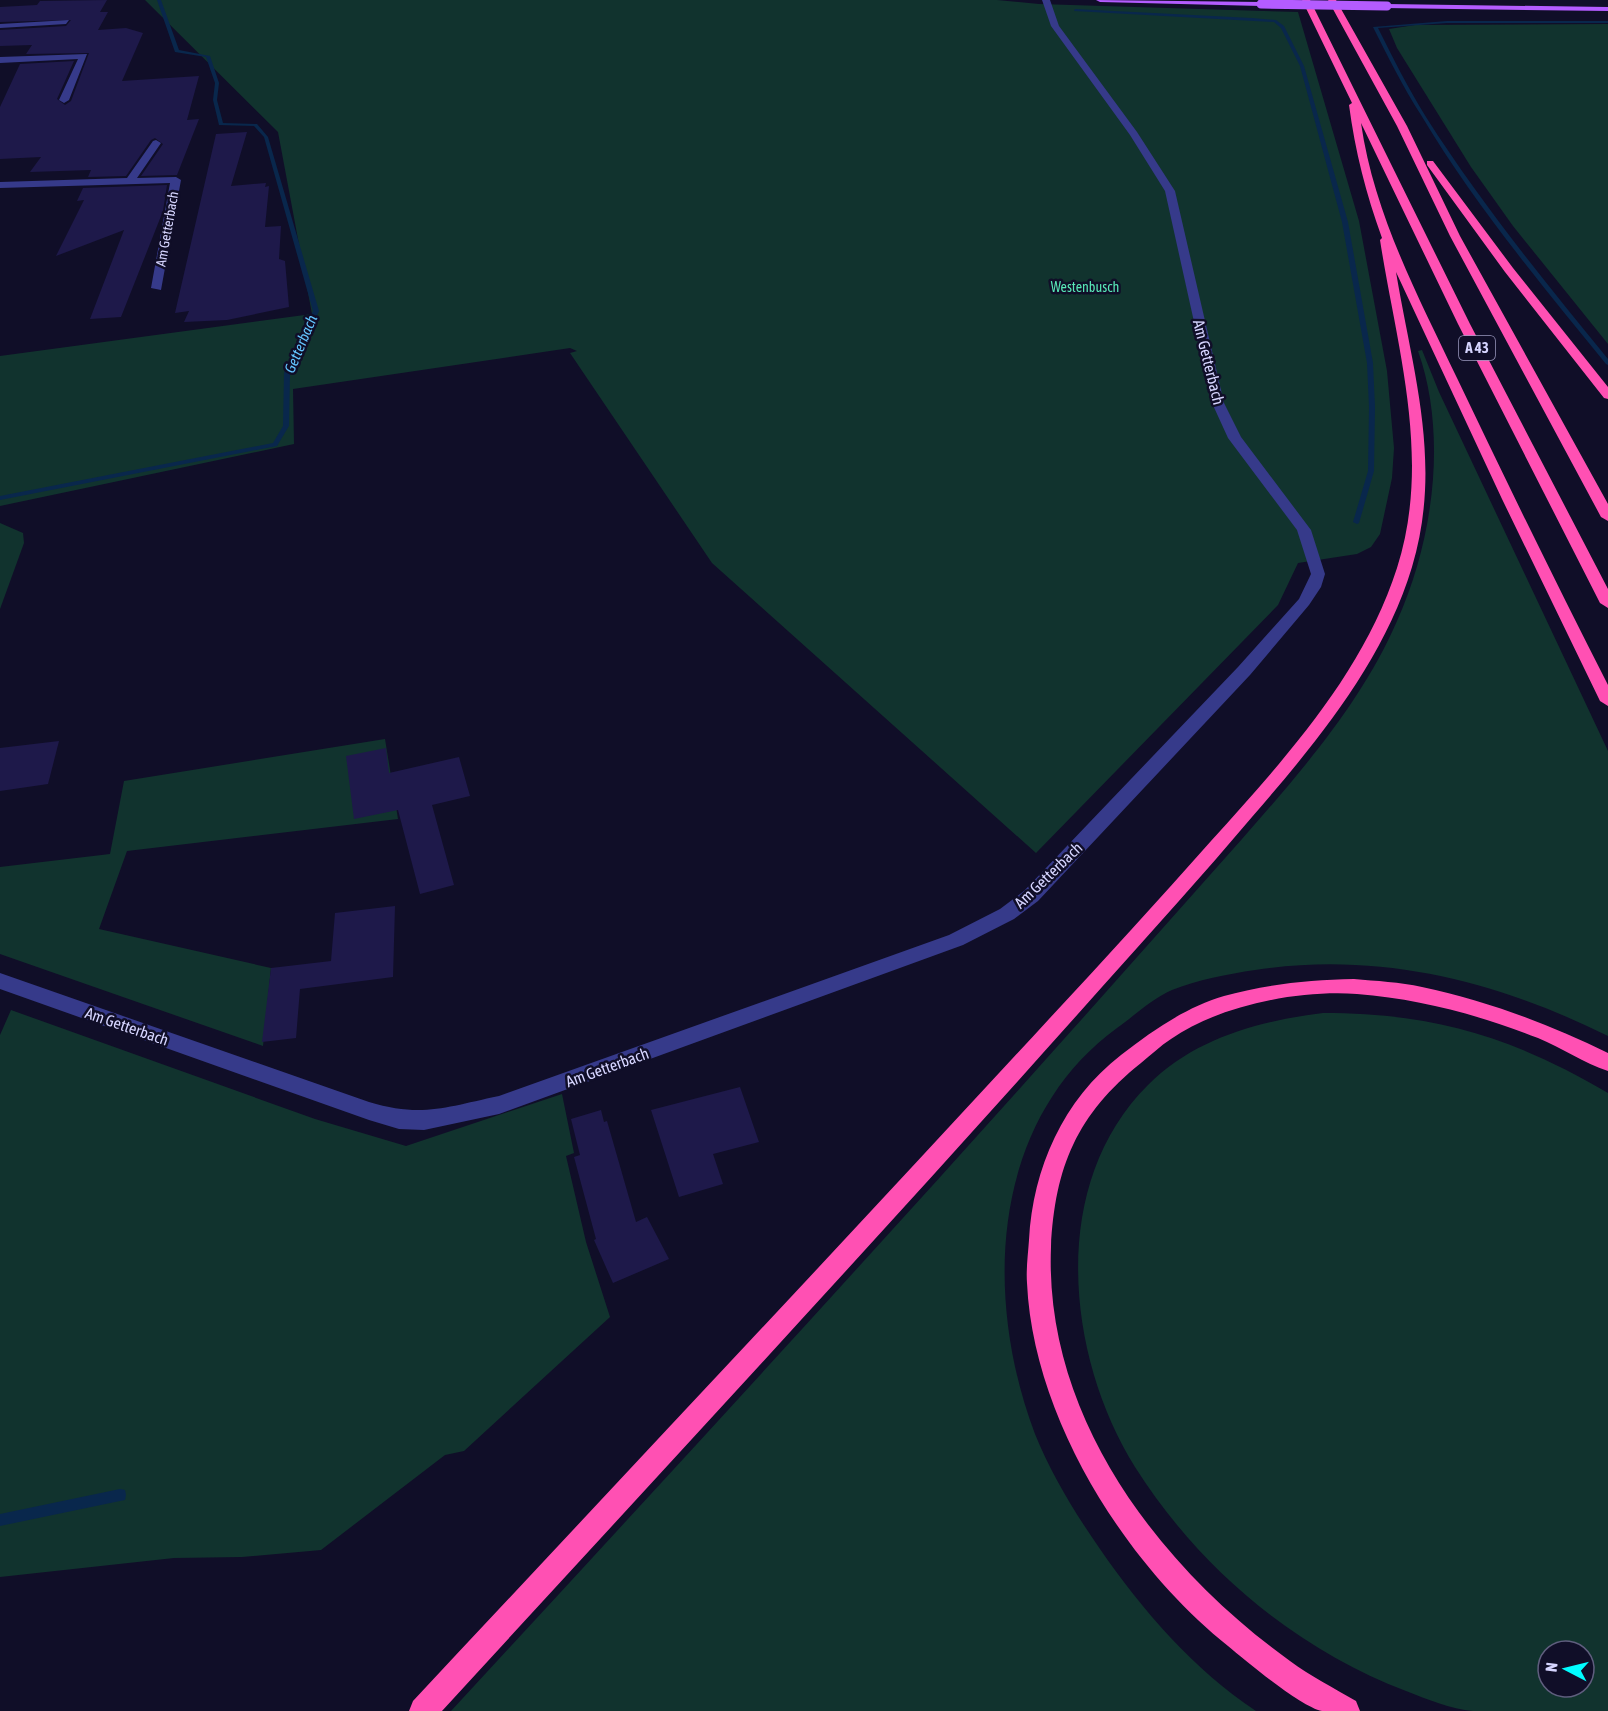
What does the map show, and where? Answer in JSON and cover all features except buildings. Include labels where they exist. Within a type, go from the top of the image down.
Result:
[{"type":"highway","name":"A 43","points":[[1306,0],[1464,324],[1608,603]]},
{"type":"highway","name":"A 43","points":[[1332,0],[1402,126],[1455,236],[1608,517]]},
{"type":"highway","points":[[423,1711],[1032,1052],[1272,783],[1330,709],[1380,628],[1405,567],[1418,513],[1422,466],[1418,412],[1408,351],[1393,295],[1385,240],[1362,163],[1352,91]]},
{"type":"highway","points":[[1402,126],[1509,270],[1608,395]]},
{"type":"highway","points":[[1385,240],[1547,582],[1608,701]]},
{"type":"highway","points":[[1346,1711],[1292,1680],[1250,1650],[1180,1587],[1154,1557],[1113,1499],[1087,1450],[1059,1381],[1047,1342],[1039,1295],[1038,1252],[1042,1206],[1063,1143],[1090,1098],[1127,1059],[1149,1041],[1181,1021],[1211,1009],[1273,991],[1325,987],[1383,988],[1456,1000],[1536,1027],[1608,1063]]},
{"type":"main road","points":[[1100,0],[1608,9]]},
{"type":"street","name":"Am Getterbach","points":[[0,981],[369,1111],[399,1120],[424,1121],[453,1117],[537,1093],[956,940],[1007,914],[1031,896],[1244,670],[1304,602],[1314,587],[1317,574],[1304,530],[1235,438],[1218,403],[1170,191],[1134,134],[1065,41],[1050,17],[1046,0]]},
{"type":"street","points":[[0,26],[66,22]]},
{"type":"street","points":[[0,60],[84,56],[64,99]]},
{"type":"street","points":[[130,181],[156,143]]},
{"type":"street","name":"Am Getterbach","points":[[0,185],[176,180],[157,288]]},
{"type":"green space","name":"Westenbusch","points":[[145,0],[997,0],[1039,4],[1298,12],[1359,221],[1387,371],[1394,448],[1392,478],[1380,534],[1371,547],[1357,554],[1298,563],[1278,605],[1036,853],[712,563],[570,353],[577,351],[570,348],[293,389],[294,444],[0,506],[0,356],[312,314],[278,132]]},
{"type":"green space","points":[[1608,24],[1608,344],[1513,226],[1471,167],[1397,48],[1389,29],[1415,25]]},
{"type":"green space","points":[[1422,350],[1439,392],[1608,751],[1608,1036],[1523,1000],[1480,986],[1436,975],[1392,968],[1301,965],[1245,972],[1192,983],[1165,993],[1151,1002],[1117,1028],[1075,1067],[1043,1111],[1022,1161],[1009,1214],[1005,1270],[1008,1326],[1018,1381],[1035,1434],[1048,1464],[1064,1493],[1116,1572],[1151,1616],[1170,1638],[1211,1677],[1256,1711],[451,1711],[938,1180],[1242,839],[1286,788],[1348,708],[1383,651],[1397,621],[1420,557],[1432,488],[1434,452],[1427,383],[1418,351]]},
{"type":"green space","points":[[0,523],[23,533],[24,543],[0,609]]},
{"type":"green space","points":[[385,739],[398,819],[127,851],[99,929],[271,968],[263,1046],[0,954],[0,867],[110,854],[124,781]]},
{"type":"green space","points":[[11,1010],[315,1119],[406,1146],[562,1094],[574,1153],[566,1156],[586,1242],[610,1317],[464,1451],[445,1455],[321,1550],[242,1557],[174,1558],[0,1577],[0,1035]]},
{"type":"green space","points":[[1323,1013],[1363,1014],[1437,1024],[1505,1043],[1573,1073],[1608,1093],[1608,1711],[1473,1711],[1456,1708],[1406,1691],[1325,1652],[1288,1628],[1253,1601],[1219,1571],[1189,1539],[1160,1504],[1135,1467],[1112,1423],[1094,1374],[1082,1323],[1078,1272],[1082,1220],[1094,1171],[1116,1125],[1148,1085],[1166,1069],[1186,1055],[1229,1034],[1275,1021]]},
{"type":"waterway","name":"Getterbach","points":[[0,498],[275,445],[286,426],[287,373],[316,311],[266,137],[255,125],[221,124],[215,100],[217,83],[208,56],[177,51],[159,0]]},
{"type":"waterway","points":[[1075,10],[1252,19],[1275,21],[1283,27],[1302,66],[1345,222],[1370,363],[1371,471],[1357,522]]},
{"type":"waterway","points":[[1608,22],[1447,22],[1375,27],[1424,116],[1481,202],[1608,363]]},
{"type":"waterway","points":[[0,1520],[120,1495]]}]
